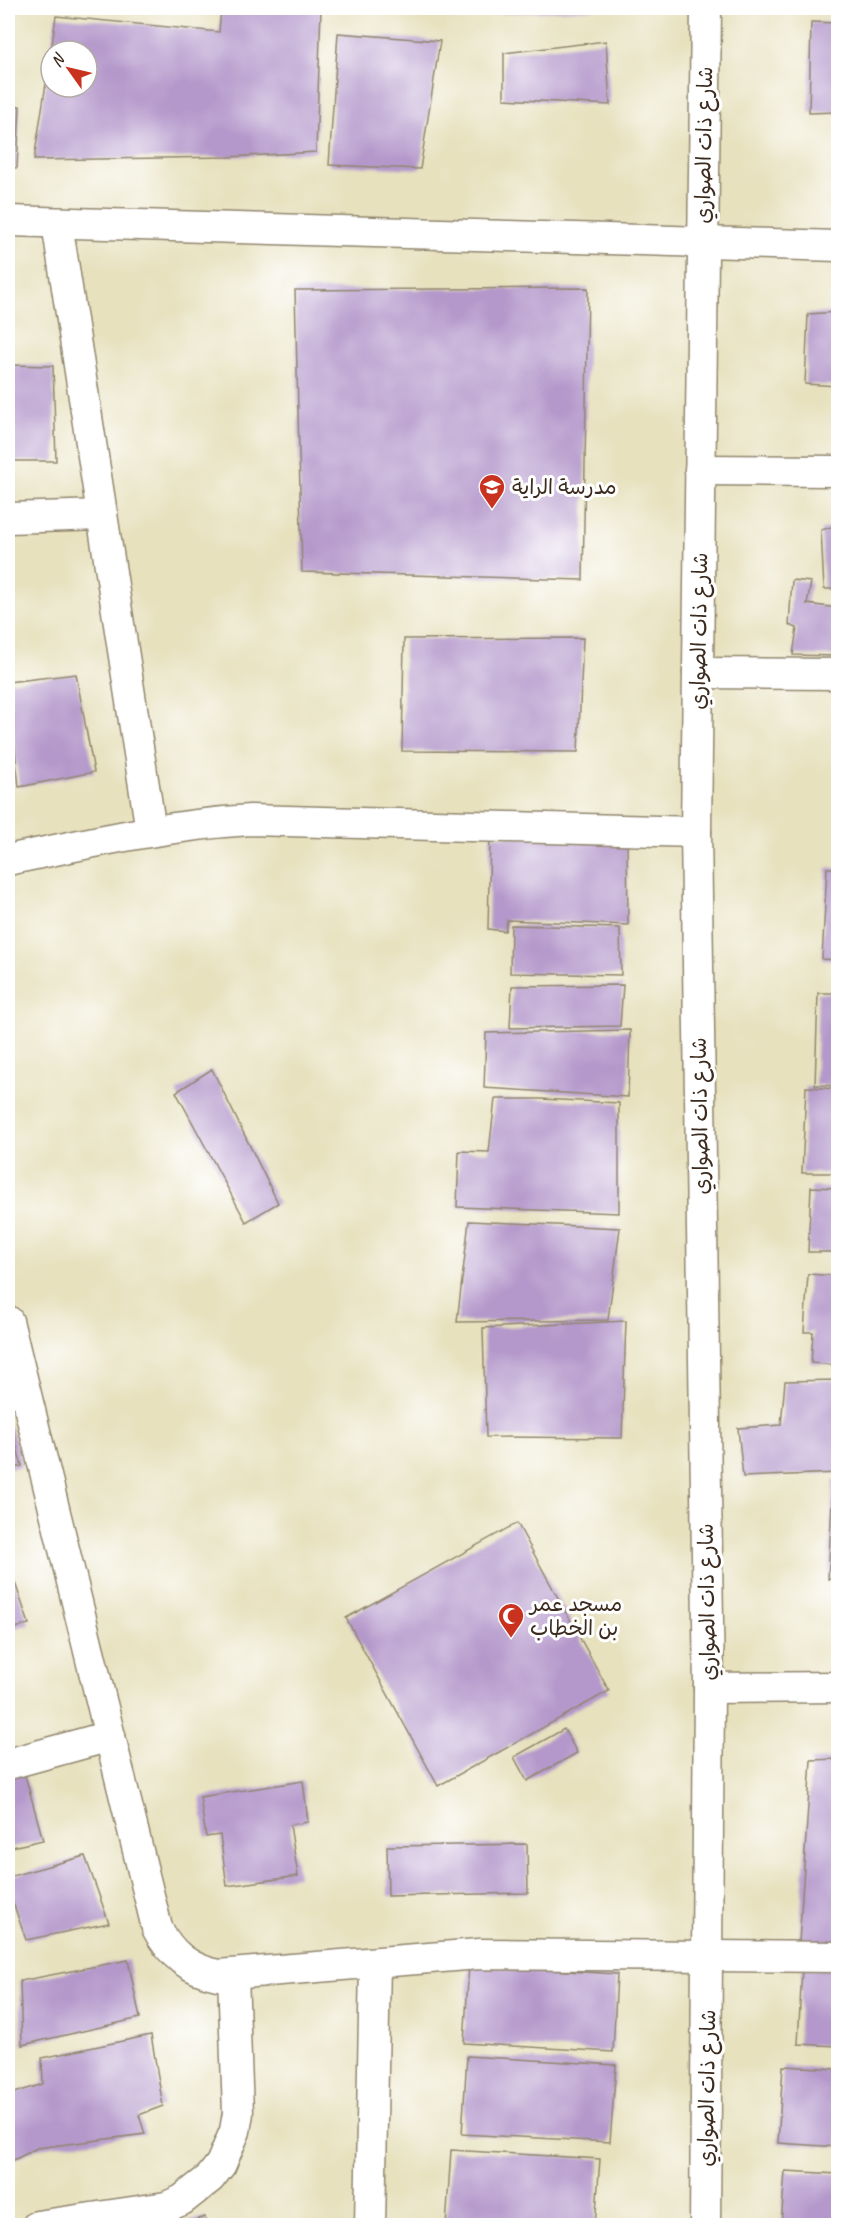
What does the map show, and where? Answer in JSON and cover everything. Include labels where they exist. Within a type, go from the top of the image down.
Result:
[{"type":"street","name":"شارع ذات الصواري","points":[[705,2226],[709,1688],[696,832],[706,8]]},
{"type":"street","points":[[8,221],[838,246]]},
{"type":"street","points":[[57,223],[151,831]]},
{"type":"street","points":[[700,470],[838,471]]},
{"type":"street","points":[[8,518],[102,515]]},
{"type":"street","points":[[698,673],[838,675]]},
{"type":"street","points":[[8,860],[151,831],[200,823],[250,820],[696,832]]},
{"type":"street","points":[[8,1321],[157,1928],[178,1958],[191,1967],[211,1974],[233,1975],[428,1957],[499,1954],[838,1957]]},
{"type":"street","points":[[709,1688],[838,1687]]},
{"type":"street","points":[[8,1764],[110,1736]]},
{"type":"street","points":[[370,2226],[375,1963]]},
{"type":"street","points":[[37,2226],[166,2207],[182,2200],[210,2178],[221,2164],[230,2148],[238,2114],[233,1975]]},
{"type":"building","points":[[221,8],[321,8],[316,152],[228,157],[34,160],[44,99],[99,99],[99,39],[53,39],[56,16],[219,32]]},
{"type":"building","points":[[491,8],[595,8],[595,9],[490,14]]},
{"type":"building","points":[[811,22],[838,23],[838,112],[809,113]]},
{"type":"building","points":[[338,33],[440,41],[420,169],[329,165]]},
{"type":"building","points":[[606,41],[610,105],[504,99],[504,53]]},
{"type":"building","points":[[20,106],[17,168],[8,167],[8,107]]},
{"type":"building","points":[[588,288],[583,580],[302,572],[295,290]]},
{"type":"building","points":[[838,312],[838,386],[805,384],[808,314]]},
{"type":"building","points":[[8,365],[53,366],[56,461],[8,461]]},
{"type":"building","points":[[836,501],[838,501],[838,589],[824,589],[821,530],[835,526]]},
{"type":"building","points":[[792,580],[811,582],[807,604],[838,608],[838,656],[793,655],[797,628],[789,625]]},
{"type":"building","points":[[583,638],[578,752],[402,751],[404,639]]},
{"type":"building","points":[[76,674],[94,772],[19,787],[8,682]]},
{"type":"building","points":[[490,836],[627,839],[628,925],[507,920],[505,931],[488,929]]},
{"type":"building","points":[[827,868],[838,868],[838,960],[822,959]]},
{"type":"building","points":[[511,925],[620,928],[621,975],[510,973]]},
{"type":"building","points":[[623,985],[620,1026],[510,1028],[512,986]]},
{"type":"building","points":[[818,993],[838,993],[838,1086],[815,1085]]},
{"type":"building","points":[[630,1030],[628,1097],[484,1088],[486,1033]]},
{"type":"building","points":[[212,1069],[278,1203],[246,1222],[176,1092]]},
{"type":"building","points":[[806,1087],[838,1089],[838,1173],[802,1173]]},
{"type":"building","points":[[495,1099],[619,1103],[619,1213],[457,1207],[459,1151],[489,1152]]},
{"type":"building","points":[[811,1187],[838,1188],[838,1252],[808,1252]]},
{"type":"building","points":[[469,1221],[620,1228],[608,1320],[457,1322]]},
{"type":"building","points":[[808,1274],[838,1276],[838,1365],[811,1363],[813,1332],[804,1332]]},
{"type":"building","points":[[626,1321],[622,1438],[486,1437],[483,1328]]},
{"type":"building","points":[[838,1380],[837,1473],[743,1477],[738,1428],[781,1425],[785,1381]]},
{"type":"building","points":[[11,1427],[22,1466],[8,1469],[8,1428]]},
{"type":"building","points":[[833,1481],[838,1481],[838,1579],[828,1579]]},
{"type":"building","points":[[517,1523],[609,1691],[438,1786],[346,1618]]},
{"type":"building","points":[[8,1562],[29,1624],[8,1630]]},
{"type":"building","points":[[564,1729],[577,1753],[527,1781],[514,1757]]},
{"type":"building","points":[[838,1759],[838,1944],[799,1943],[811,1760]]},
{"type":"building","points":[[23,1768],[43,1840],[8,1848],[8,1773]]},
{"type":"building","points":[[303,1781],[308,1822],[290,1825],[298,1876],[227,1886],[220,1835],[206,1837],[200,1797]]},
{"type":"building","points":[[527,1844],[528,1893],[388,1896],[387,1846]]},
{"type":"building","points":[[85,1856],[109,1923],[26,1940],[8,1888],[8,1877]]},
{"type":"building","points":[[128,1960],[140,2018],[22,2045],[20,1981]]},
{"type":"building","points":[[469,1965],[617,1974],[613,2052],[464,2043]]},
{"type":"building","points":[[802,1967],[838,1969],[838,2046],[798,2044]]},
{"type":"building","points":[[151,2035],[163,2106],[139,2115],[145,2134],[37,2148],[8,2163],[8,2095],[43,2084],[42,2058]]},
{"type":"building","points":[[467,2056],[616,2065],[610,2142],[462,2134]]},
{"type":"building","points":[[783,2066],[838,2069],[838,2147],[778,2143]]},
{"type":"building","points":[[451,2150],[600,2159],[595,2226],[446,2226]]},
{"type":"building","points":[[785,2171],[838,2174],[838,2226],[781,2226]]},
{"type":"building","points":[[205,2217],[207,2226],[179,2226],[179,2225]]},
{"type":"place","name":"مدرسة الراية","points":[[492,510]]},
{"type":"place","name":"مسجد عمر بن الخطاب","points":[[511,1639]]}]
